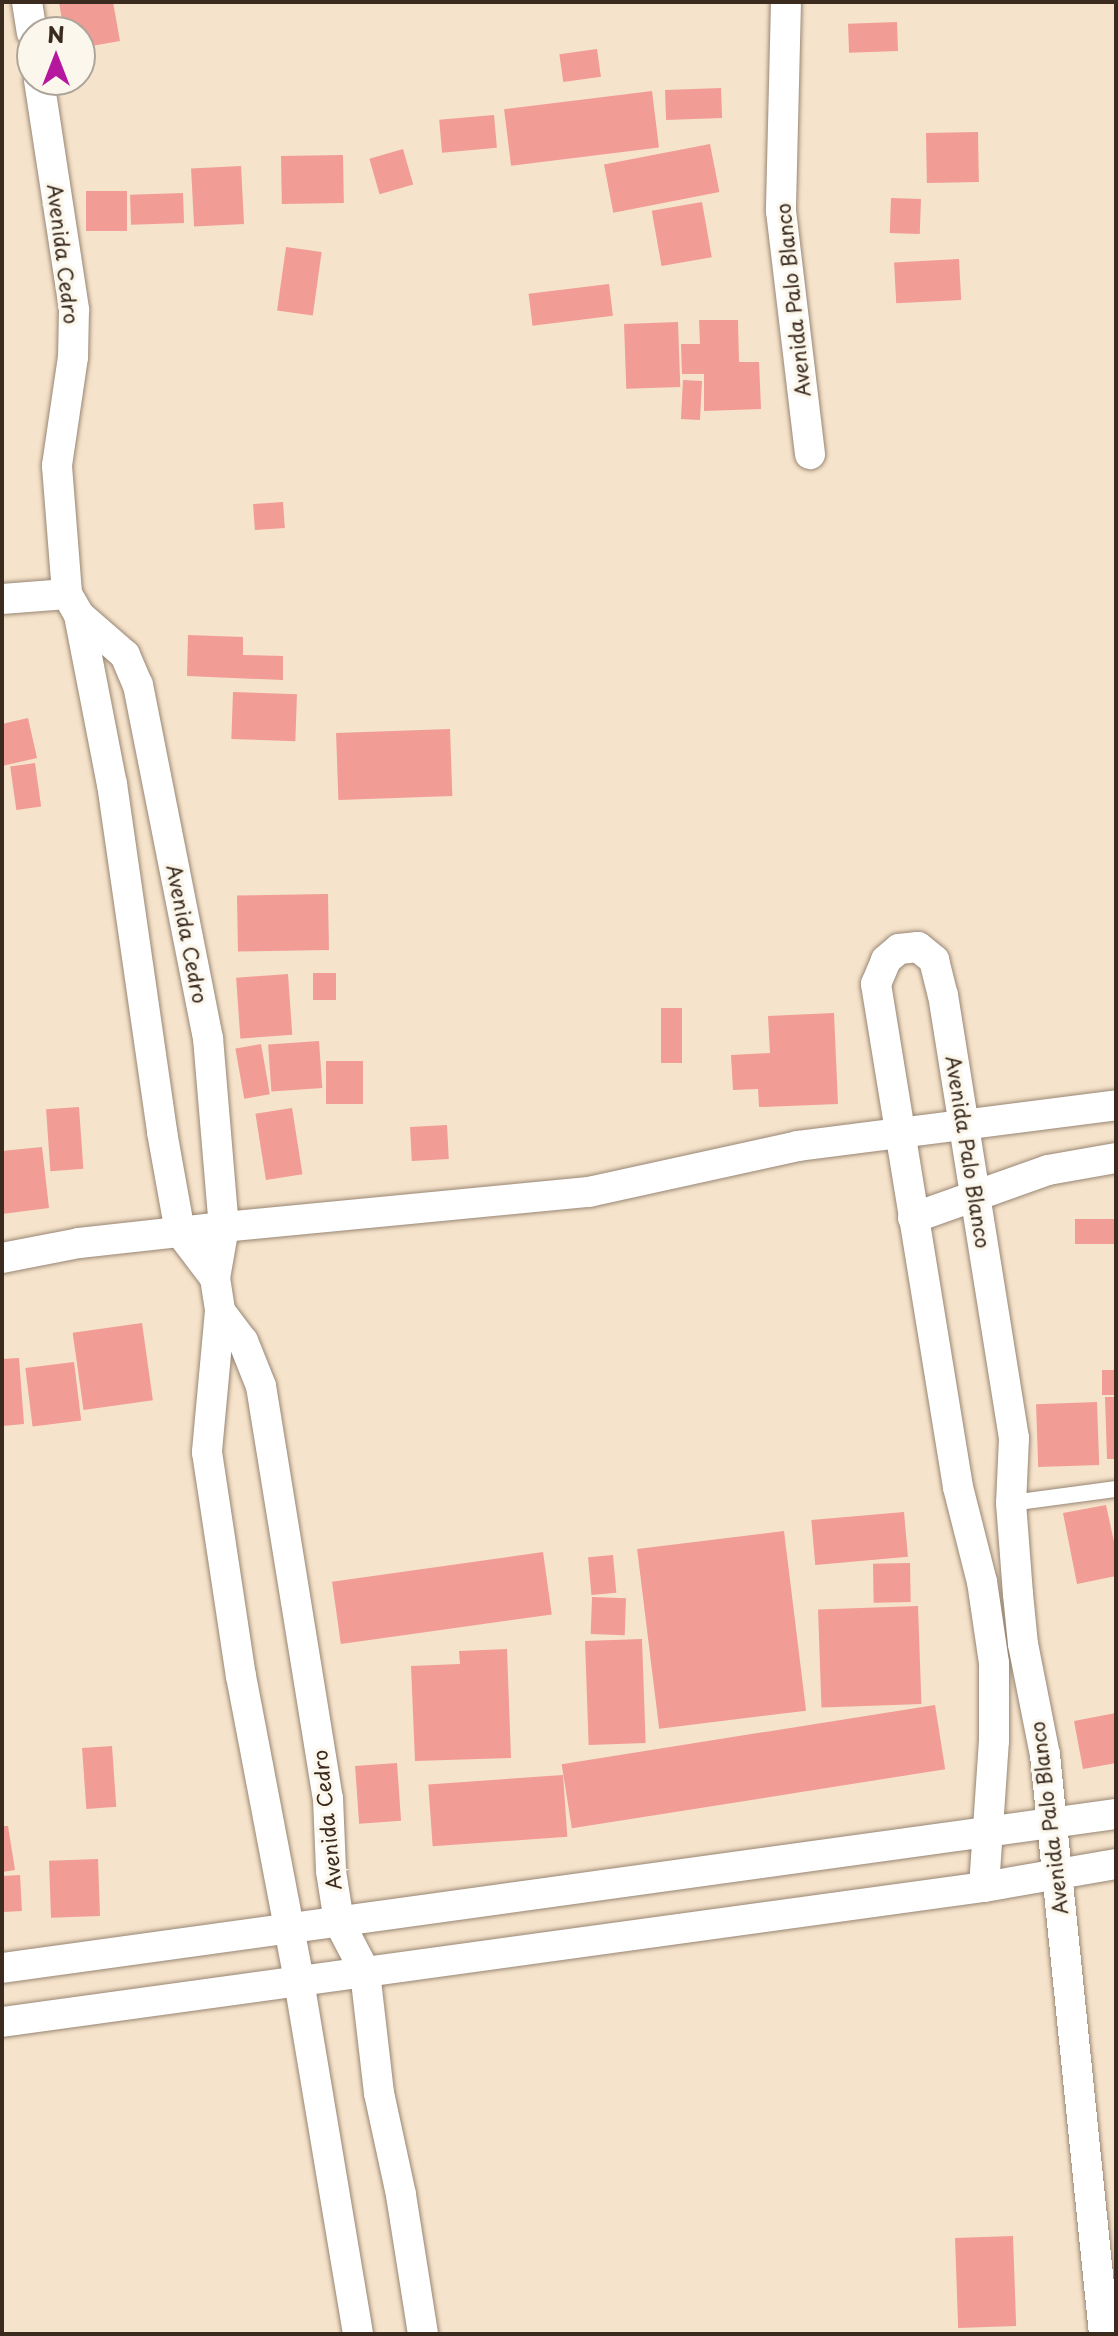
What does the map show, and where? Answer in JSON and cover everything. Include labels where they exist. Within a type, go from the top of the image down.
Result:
[{"type":"street","name":"Avenida Palo Blanco","points":[[786,2],[781,211],[810,454]]},
{"type":"street","name":"Avenida Cedro","points":[[41,96],[74,310],[73,357],[57,466],[73,605],[112,784],[162,1132],[180,1232],[215,1278]]},
{"type":"street","points":[[2,599],[73,605]]},
{"type":"street","name":"Avenida Cedro","points":[[73,605],[125,655],[138,685],[208,1038],[224,1227],[215,1278],[220,1311],[207,1452],[241,1676],[299,1981],[358,2334]]},
{"type":"street","name":"Avenida Palo Blanco","points":[[984,1887],[994,1741],[994,1663],[982,1582],[958,1487],[876,984],[886,960],[899,949],[918,947],[934,960],[937,972],[1014,1438],[1011,1503],[1023,1644],[1045,1755],[1104,2334]]},
{"type":"street","points":[[2,1275],[15,1256],[224,1227],[589,1192],[798,1146],[1116,1105]]},
{"type":"street","points":[[913,1218],[1048,1170],[1116,1158]]},
{"type":"street","name":"Avenida Cedro","points":[[220,1311],[243,1341],[261,1386],[328,1798],[331,1871],[339,1922],[365,1972],[379,2093],[401,2195],[423,2334]]},
{"type":"street","points":[[2,1968],[1116,1814]]},
{"type":"street","points":[[2,2022],[984,1887],[1056,1872],[1116,1864]]},
{"type":"lane","points":[[1011,1503],[1116,1489]]},
{"type":"building","points":[[59,2],[113,2],[120,41],[96,45],[96,16],[61,16]]},
{"type":"building","points":[[897,22],[898,51],[849,53],[848,24]]},
{"type":"building","points":[[597,49],[601,77],[563,82],[559,54]]},
{"type":"building","points":[[721,88],[722,118],[666,120],[665,90]]},
{"type":"building","points":[[652,91],[659,148],[511,166],[504,109]]},
{"type":"building","points":[[494,115],[497,148],[442,153],[439,120]]},
{"type":"building","points":[[978,132],[979,182],[927,183],[926,133]]},
{"type":"building","points":[[710,144],[719,192],[613,213],[604,165]]},
{"type":"building","points":[[403,149],[413,185],[380,194],[369,159]]},
{"type":"building","points":[[343,155],[344,203],[282,204],[281,156]]},
{"type":"building","points":[[241,166],[244,224],[194,227],[191,169]]},
{"type":"building","points":[[86,191],[127,191],[127,231],[86,231]]},
{"type":"building","points":[[183,193],[184,223],[131,225],[130,195]]},
{"type":"building","points":[[891,198],[921,199],[920,234],[890,233]]},
{"type":"building","points":[[702,202],[712,257],[661,266],[652,211]]},
{"type":"building","points":[[286,247],[322,252],[313,315],[277,310]]},
{"type":"building","points":[[959,259],[961,300],[896,303],[894,262]]},
{"type":"building","points":[[609,284],[613,316],[533,326],[529,294]]},
{"type":"building","points":[[699,320],[738,320],[739,362],[759,362],[761,409],[704,411],[704,374],[682,374],[681,344],[700,344]]},
{"type":"building","points":[[678,322],[680,387],[626,389],[624,324]]},
{"type":"building","points":[[683,380],[702,381],[700,420],[681,419]]},
{"type":"building","points":[[283,502],[285,528],[255,530],[253,504]]},
{"type":"building","points":[[188,635],[243,637],[243,655],[283,656],[283,680],[187,676]]},
{"type":"building","points":[[233,692],[297,694],[295,741],[231,739]]},
{"type":"building","points":[[28,718],[37,758],[2,766],[2,724]]},
{"type":"building","points":[[450,729],[452,796],[338,800],[336,733]]},
{"type":"building","points":[[35,763],[41,807],[16,810],[10,766]]},
{"type":"building","points":[[328,894],[329,950],[238,952],[237,896]]},
{"type":"building","points":[[313,973],[336,973],[336,1000],[313,1000]]},
{"type":"building","points":[[288,974],[292,1035],[240,1038],[236,978]]},
{"type":"building","points":[[661,1008],[682,1008],[682,1063],[661,1063]]},
{"type":"building","points":[[834,1013],[838,1104],[759,1107],[758,1089],[733,1090],[731,1055],[770,1053],[768,1016]]},
{"type":"building","points":[[319,1041],[322,1088],[271,1091],[268,1045]]},
{"type":"building","points":[[261,1044],[270,1094],[244,1099],[235,1049]]},
{"type":"building","points":[[326,1061],[363,1061],[363,1104],[326,1104]]},
{"type":"building","points":[[79,1107],[83,1169],[50,1171],[46,1109]]},
{"type":"building","points":[[292,1108],[302,1174],[266,1180],[255,1114]]},
{"type":"building","points":[[447,1125],[449,1159],[412,1161],[410,1127]]},
{"type":"building","points":[[42,1147],[49,1208],[2,1214],[2,1151]]},
{"type":"building","points":[[1075,1219],[1116,1219],[1116,1244],[1075,1244]]},
{"type":"building","points":[[142,1323],[153,1400],[84,1410],[73,1333]]},
{"type":"building","points":[[19,1358],[24,1424],[2,1426],[2,1359]]},
{"type":"building","points":[[74,1362],[81,1421],[33,1427],[25,1368]]},
{"type":"building","points":[[1102,1370],[1116,1370],[1116,1395],[1102,1395]]},
{"type":"building","points":[[1105,1397],[1116,1397],[1116,1459],[1107,1459]]},
{"type":"building","points":[[1097,1402],[1099,1465],[1038,1467],[1036,1404]]},
{"type":"building","points":[[1106,1505],[1116,1551],[1116,1576],[1077,1584],[1063,1513]]},
{"type":"building","points":[[904,1512],[908,1557],[815,1565],[811,1520]]},
{"type":"building","points":[[784,1531],[806,1711],[659,1729],[637,1549]]},
{"type":"building","points":[[543,1552],[552,1614],[341,1644],[332,1582]]},
{"type":"building","points":[[613,1555],[616,1593],[591,1595],[588,1557]]},
{"type":"building","points":[[910,1563],[911,1602],[874,1603],[873,1564]]},
{"type":"building","points":[[592,1597],[626,1598],[625,1635],[591,1634]]},
{"type":"building","points":[[918,1606],[921,1704],[821,1707],[818,1609]]},
{"type":"building","points":[[642,1639],[646,1743],[589,1745],[585,1641]]},
{"type":"building","points":[[507,1649],[511,1758],[415,1761],[411,1666],[460,1664],[459,1651]]},
{"type":"building","points":[[935,1705],[945,1769],[572,1828],[562,1764]]},
{"type":"building","points":[[1116,1713],[1116,1763],[1083,1769],[1074,1721]]},
{"type":"building","points":[[112,1746],[116,1807],[86,1809],[82,1748]]},
{"type":"building","points":[[397,1763],[401,1821],[359,1824],[355,1766]]},
{"type":"building","points":[[563,1775],[567,1837],[433,1846],[428,1784]]},
{"type":"building","points":[[2,1826],[8,1826],[15,1870],[2,1872]]},
{"type":"building","points":[[98,1859],[100,1916],[51,1918],[49,1861]]},
{"type":"building","points":[[20,1875],[22,1911],[4,1912],[2,1876]]},
{"type":"building","points":[[1013,2236],[1016,2326],[958,2328],[955,2238]]}]
